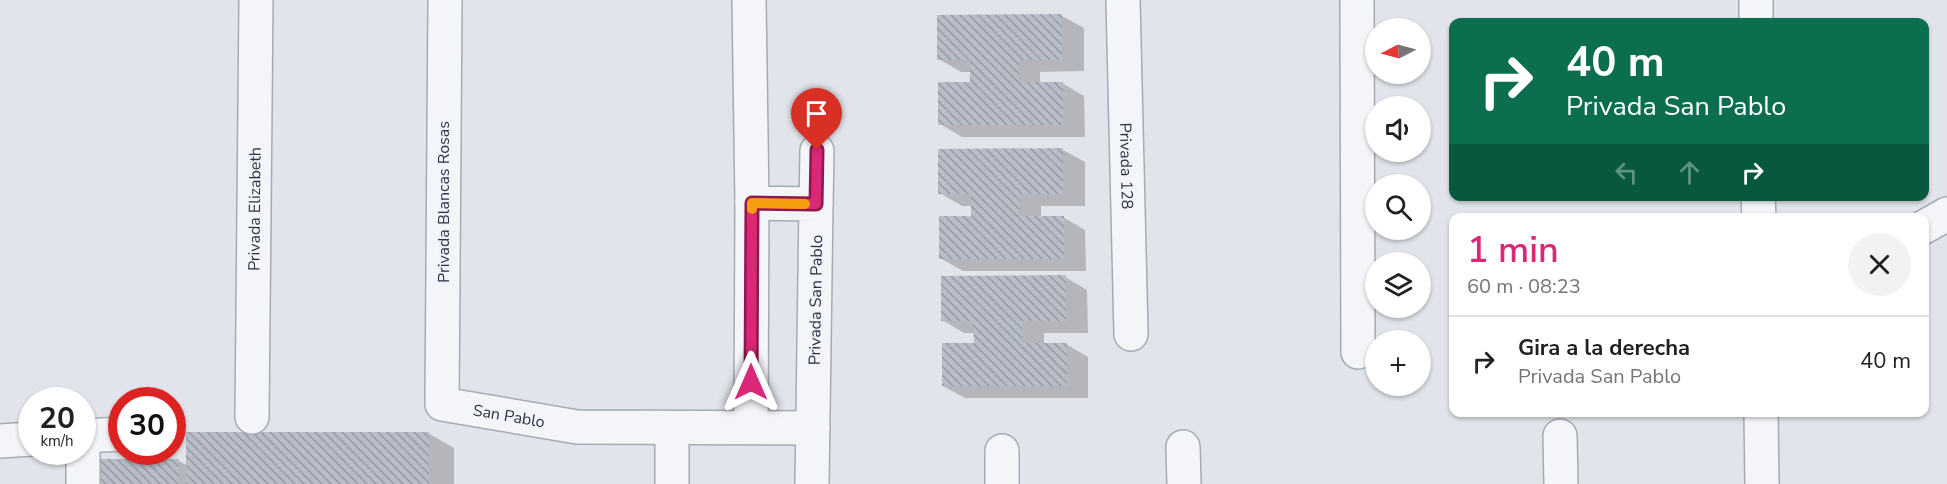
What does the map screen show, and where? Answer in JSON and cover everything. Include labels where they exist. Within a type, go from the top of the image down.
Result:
[{"type":"street","name":"Privada Elizabeth","points":[[252,417],[256,0]]},
{"type":"street","name":"Privada Blancas Rosas","points":[[442,404],[445,0]]},
{"type":"street","points":[[749,0],[752,203],[751,427]]},
{"type":"street","name":"Privada 128","points":[[1123,0],[1131,334]]},
{"type":"street","points":[[1357,0],[1358,352]]},
{"type":"street","points":[[1756,0],[1756,18]]},
{"type":"street","name":"Privada San Pablo","points":[[812,484],[817,150]]},
{"type":"street","points":[[752,203],[816,204]]},
{"type":"street","points":[[1929,224],[1947,214]]},
{"type":"street","name":"San Pablo","points":[[442,404],[577,427],[672,428]]},
{"type":"street","points":[[1761,417],[1762,484]]},
{"type":"street","points":[[672,484],[672,428],[813,428]]},
{"type":"street","points":[[1560,436],[1561,484]]},
{"type":"street","points":[[0,441],[18,440]]},
{"type":"street","points":[[1183,447],[1184,484]]},
{"type":"street","points":[[1002,451],[1002,484]]},
{"type":"street","points":[[83,465],[83,484]]},
{"type":"building","points":[[1062,14],[1062,60],[1019,60],[1019,82],[1063,82],[1063,125],[938,125],[938,82],[970,82],[970,60],[937,60],[937,15]]},
{"type":"building","points":[[1063,148],[1063,194],[1020,194],[1019,216],[1064,216],[1064,259],[939,259],[939,216],[971,216],[971,194],[938,194],[938,149]]},
{"type":"building","points":[[1066,275],[1066,321],[1022,321],[1022,343],[1067,343],[1067,386],[942,386],[942,343],[974,343],[973,321],[941,321],[941,276]]},
{"type":"building","points":[[186,432],[429,432],[429,484],[186,484]]},
{"type":"building","points":[[97,459],[108,459],[108,465],[179,465],[179,484],[97,484]]},
{"type":"slow traffic","points":[[752,209],[752,203],[805,204]]},
{"type":"route","points":[[751,382],[752,203],[816,204],[817,150]]}]
